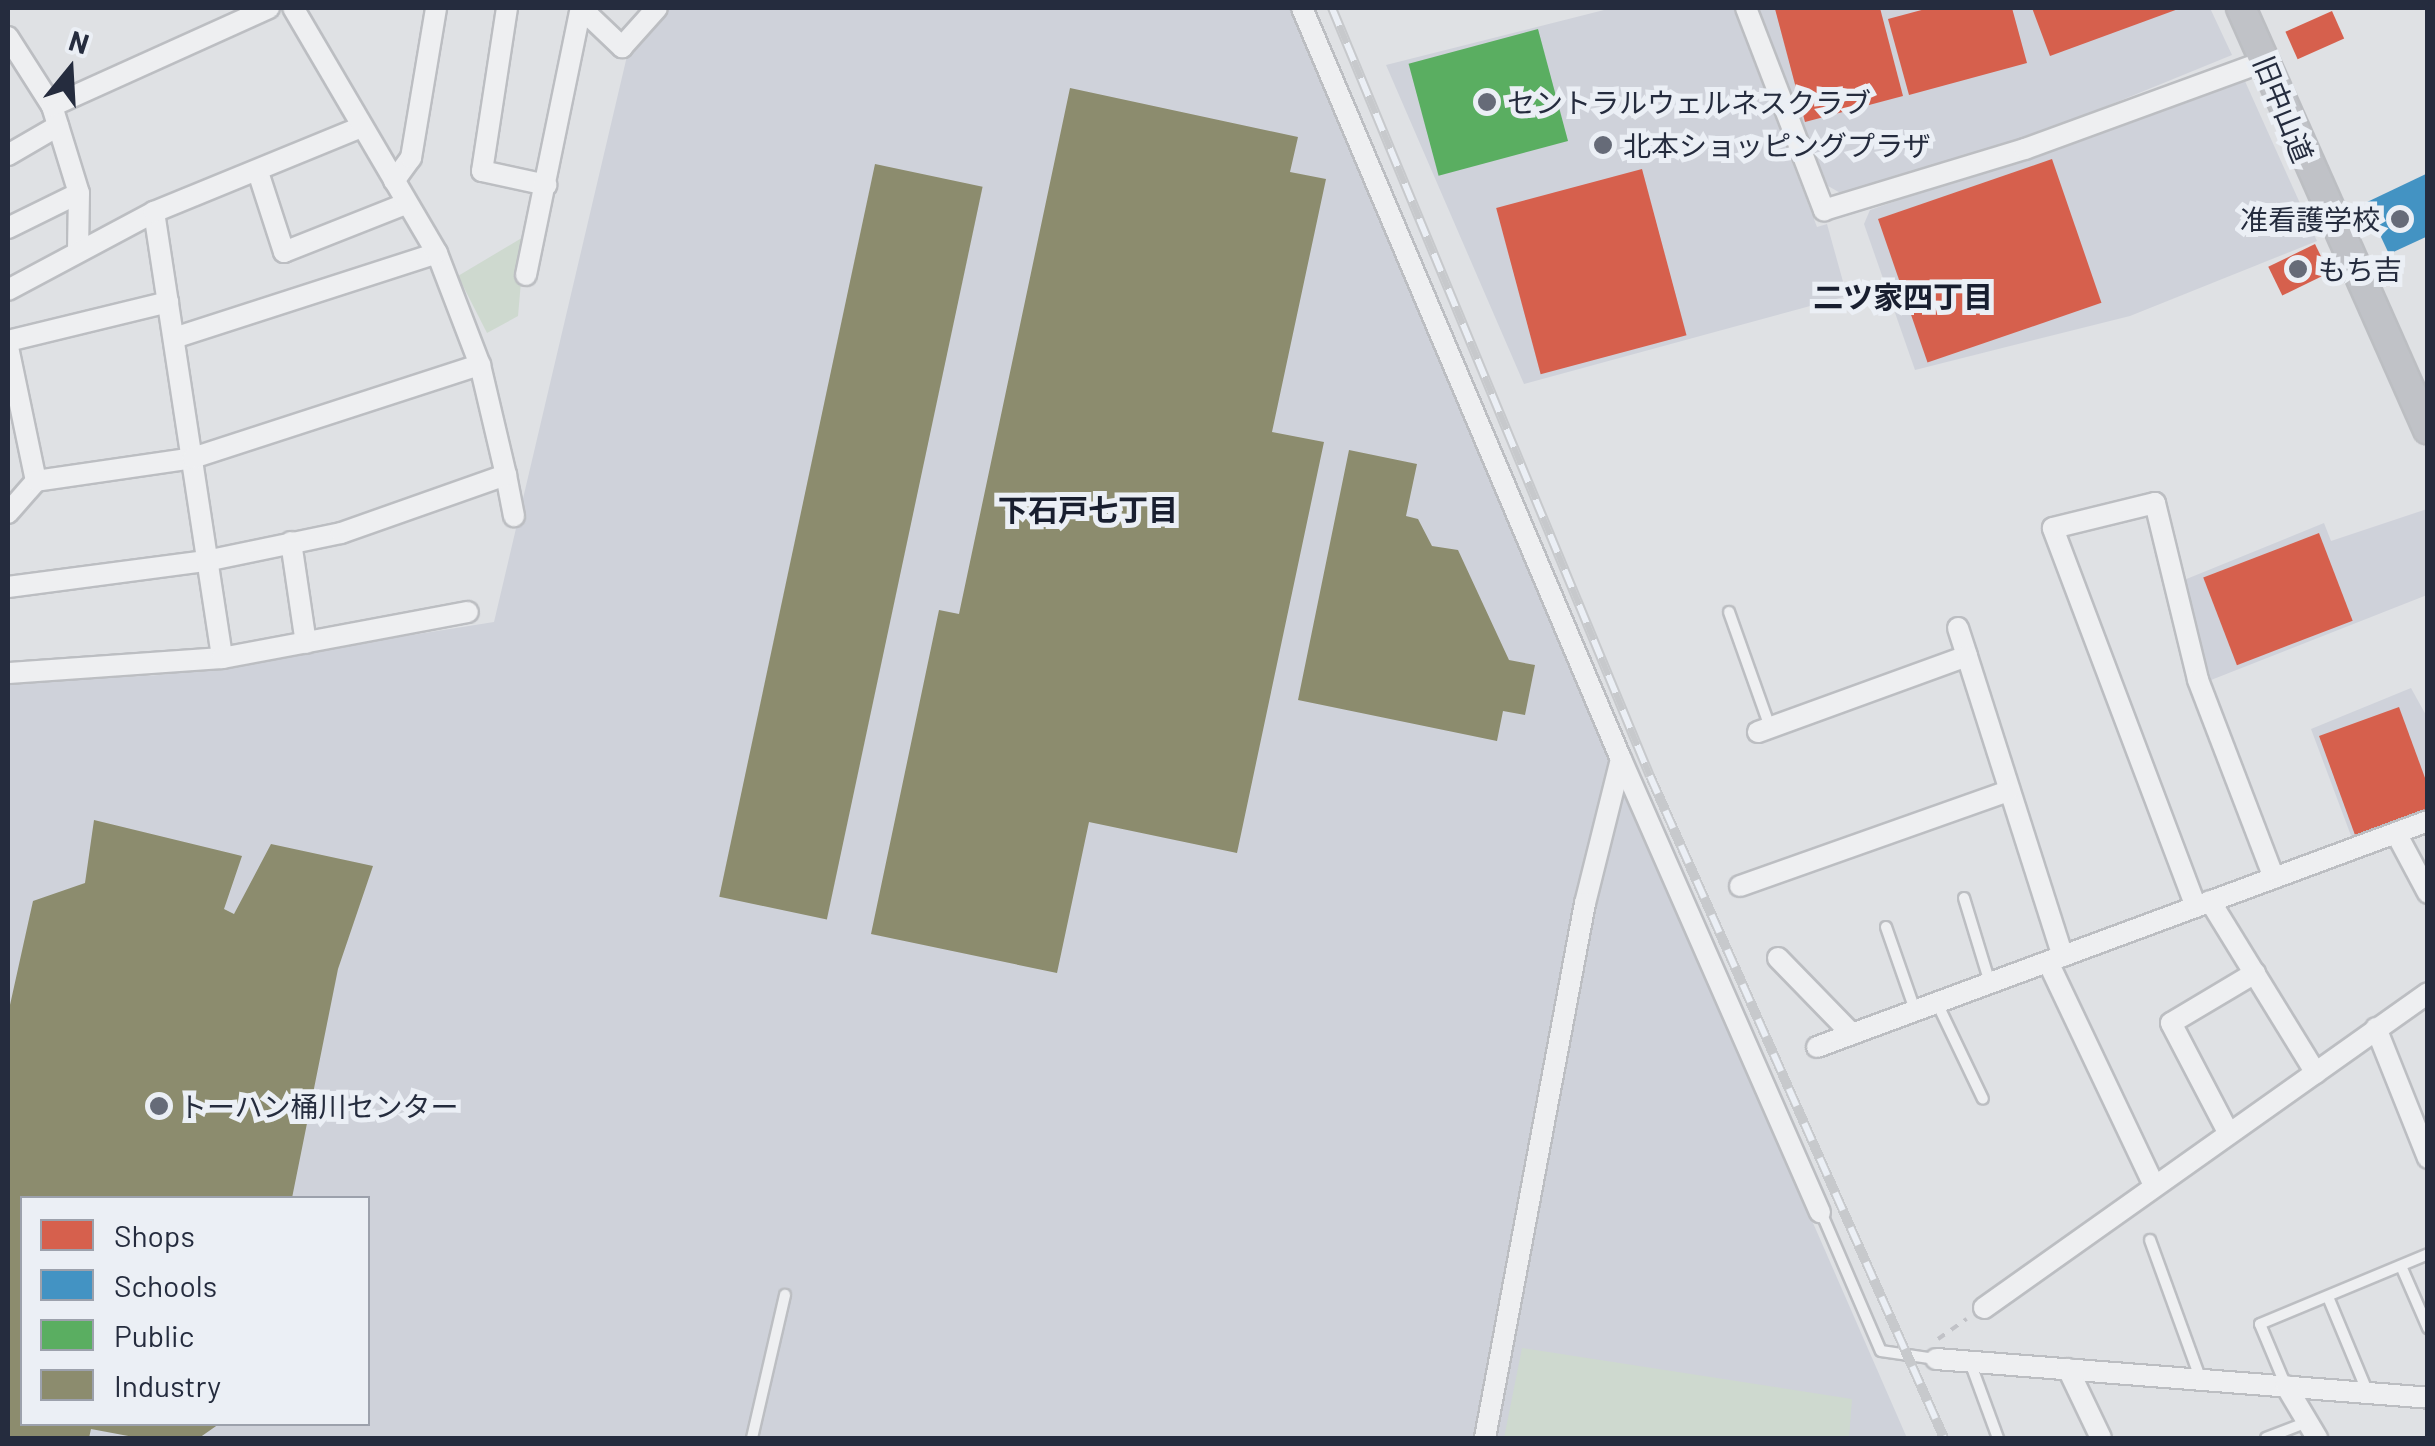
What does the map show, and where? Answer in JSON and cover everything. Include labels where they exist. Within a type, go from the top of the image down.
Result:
[{"type":"main road","name":"旧中山道","points":[[2241,8],[2428,428]]},
{"type":"street","points":[[8,155],[55,116],[269,8]]},
{"type":"street","points":[[293,8],[359,128],[438,253],[480,365],[514,516]]},
{"type":"street","points":[[394,181],[411,158],[436,8]]},
{"type":"street","points":[[507,8],[482,171],[547,185]]},
{"type":"street","points":[[526,274],[581,8],[622,47],[657,8]]},
{"type":"street","points":[[1302,8],[1621,759],[1820,1212]]},
{"type":"street","points":[[1746,8],[1824,210],[2041,144],[2265,61]]},
{"type":"street","points":[[9,45],[55,116],[79,194],[78,248]]},
{"type":"street","points":[[8,290],[78,248],[154,212],[359,128]]},
{"type":"street","points":[[258,172],[284,252],[405,204]]},
{"type":"street","points":[[8,228],[79,194]]},
{"type":"street","points":[[154,212],[222,658]]},
{"type":"street","points":[[174,338],[438,253]]},
{"type":"street","points":[[36,481],[8,344],[168,302]]},
{"type":"street","points":[[9,508],[36,481],[192,458],[480,365]]},
{"type":"street","points":[[8,587],[206,560],[342,534],[506,475]]},
{"type":"street","points":[[2274,878],[2198,680],[2155,503],[2052,528],[2203,904],[2255,973],[2316,1072]]},
{"type":"street","points":[[290,542],[306,643]]},
{"type":"street","points":[[8,673],[222,658],[468,612]]},
{"type":"street","points":[[1958,628],[2055,959],[2152,1183]]},
{"type":"street","points":[[1764,729],[1967,656]]},
{"type":"street","points":[[1485,1438],[1584,903],[1621,759]]},
{"type":"street","points":[[1740,886],[2008,790]]},
{"type":"street","points":[[1817,1047],[2428,821]]},
{"type":"street","points":[[2396,833],[2428,893]]},
{"type":"street","points":[[1778,958],[1852,1034]]},
{"type":"street","points":[[2228,1132],[2171,1023],[2255,973]]},
{"type":"street","points":[[1984,1308],[2152,1183],[2428,994]]},
{"type":"street","points":[[2376,1028],[2428,1158]]},
{"type":"street","points":[[1936,1359],[2428,1398]]},
{"type":"street","points":[[2068,1369],[2101,1438]]},
{"type":"street","points":[[2286,1386],[2311,1431]]},
{"type":"lane","points":[[1729,612],[1764,729]]},
{"type":"lane","points":[[1964,898],[1990,983]]},
{"type":"lane","points":[[1886,926],[1916,1010]]},
{"type":"lane","points":[[1937,1002],[1982,1100]]},
{"type":"lane","points":[[1820,1212],[1881,1351],[1936,1359]]},
{"type":"lane","points":[[2150,1240],[2201,1380]]},
{"type":"lane","points":[[2286,1386],[2260,1324],[2428,1254]]},
{"type":"lane","points":[[2400,1266],[2428,1328]]},
{"type":"lane","points":[[752,1438],[785,1295]]},
{"type":"lane","points":[[2328,1297],[2368,1393]]},
{"type":"lane","points":[[1970,1361],[1998,1438]]},
{"type":"lane","points":[[2266,1438],[2311,1431]]},
{"type":"path","points":[[1936,1359],[1934,1341],[1984,1308]]},
{"type":"shaded area","points":[[667,8],[1294,8],[1599,733],[1907,1438],[8,1438],[8,683],[160,675],[494,622],[627,56]]},
{"type":"shaded area","name":"北本ショッピングプラザ","points":[[1612,8],[1733,8],[1817,227],[1827,224],[1847,296],[1524,384],[1386,65]]},
{"type":"shaded area","name":"北本ショッピングプラザ","points":[[1758,8],[2210,8],[2232,55],[2046,131],[1844,195],[1828,186]]},
{"type":"shaded area","points":[[2244,79],[2317,241],[2130,316],[1915,370],[1864,224],[1870,210]]},
{"type":"shaded area","points":[[525,236],[518,316],[487,333],[458,276]]},
{"type":"shaded area","points":[[2427,509],[2427,595],[2211,680],[2184,580],[2324,523],[2331,541]]},
{"type":"shaded area","points":[[2411,688],[2427,717],[2427,814],[2353,841],[2311,729]]},
{"type":"shaded area","points":[[1522,1348],[1852,1399],[1849,1438],[1504,1438]]},
{"type":"building: Shops","points":[[1880,8],[1903,96],[1805,122],[1775,9]]},
{"type":"building: Shops","points":[[1929,8],[2012,8],[2027,63],[1909,95],[1888,19]]},
{"type":"building: Shops","points":[[2032,8],[2181,8],[2050,56]]},
{"type":"building: Shops","points":[[2332,11],[2344,38],[2298,59],[2285,32]]},
{"type":"building: Shops","points":[[2052,159],[2101,303],[1928,363],[1878,219]]},
{"type":"building: Shops","points":[[1642,169],[1687,335],[1541,374],[1496,208]]},
{"type":"building: Shops","name":"もち吉","points":[[2315,244],[2329,273],[2282,296],[2268,267]]},
{"type":"building: Shops","points":[[2319,533],[2353,621],[2237,665],[2203,577]]},
{"type":"building: Shops","points":[[2399,707],[2428,786],[2428,809],[2355,835],[2319,736]]},
{"type":"building: Schools","name":"准看護学校","points":[[2428,173],[2428,236],[2389,254],[2365,203]]},
{"type":"building: Public","name":"セントラルウェルネスクラブ","points":[[1538,29],[1568,141],[1439,176],[1409,64]]},
{"type":"building: Industry","points":[[1070,88],[1298,137],[1290,172],[1326,179],[1272,432],[1324,442],[1237,853],[1089,822],[1057,973],[871,934],[939,610],[959,614]]},
{"type":"building: Industry","points":[[875,164],[983,187],[827,920],[719,897]]},
{"type":"building: Industry","points":[[1349,450],[1417,464],[1406,516],[1418,519],[1432,546],[1458,550],[1509,660],[1535,665],[1525,715],[1503,711],[1497,741],[1298,700]]},
{"type":"building: Industry","name":"トーハン桶川センター","points":[[94,820],[242,856],[224,909],[234,914],[271,844],[373,866],[338,969],[292,1196],[20,1196],[20,1426],[216,1426],[199,1438],[139,1438],[91,1429],[89,1438],[8,1438],[8,1014],[33,901],[85,883]]},
{"type":"railway","points":[[1332,8],[1650,776],[1944,1438]]},
{"type":"place","name":"セントラルウェルネスクラブ","points":[[1487,102]]},
{"type":"place","name":"北本ショッピングプラザ","points":[[1603,145]]},
{"type":"place","name":"准看護学校","points":[[2400,219]]},
{"type":"place","name":"もち吉","points":[[2298,269]]},
{"type":"place","name":"トーハン桶川センター","points":[[159,1106]]},
{"type":"district","name":"二ツ家四丁目","points":[[1903,296]]},
{"type":"district","name":"下石戸七丁目","points":[[1088,509]]}]
